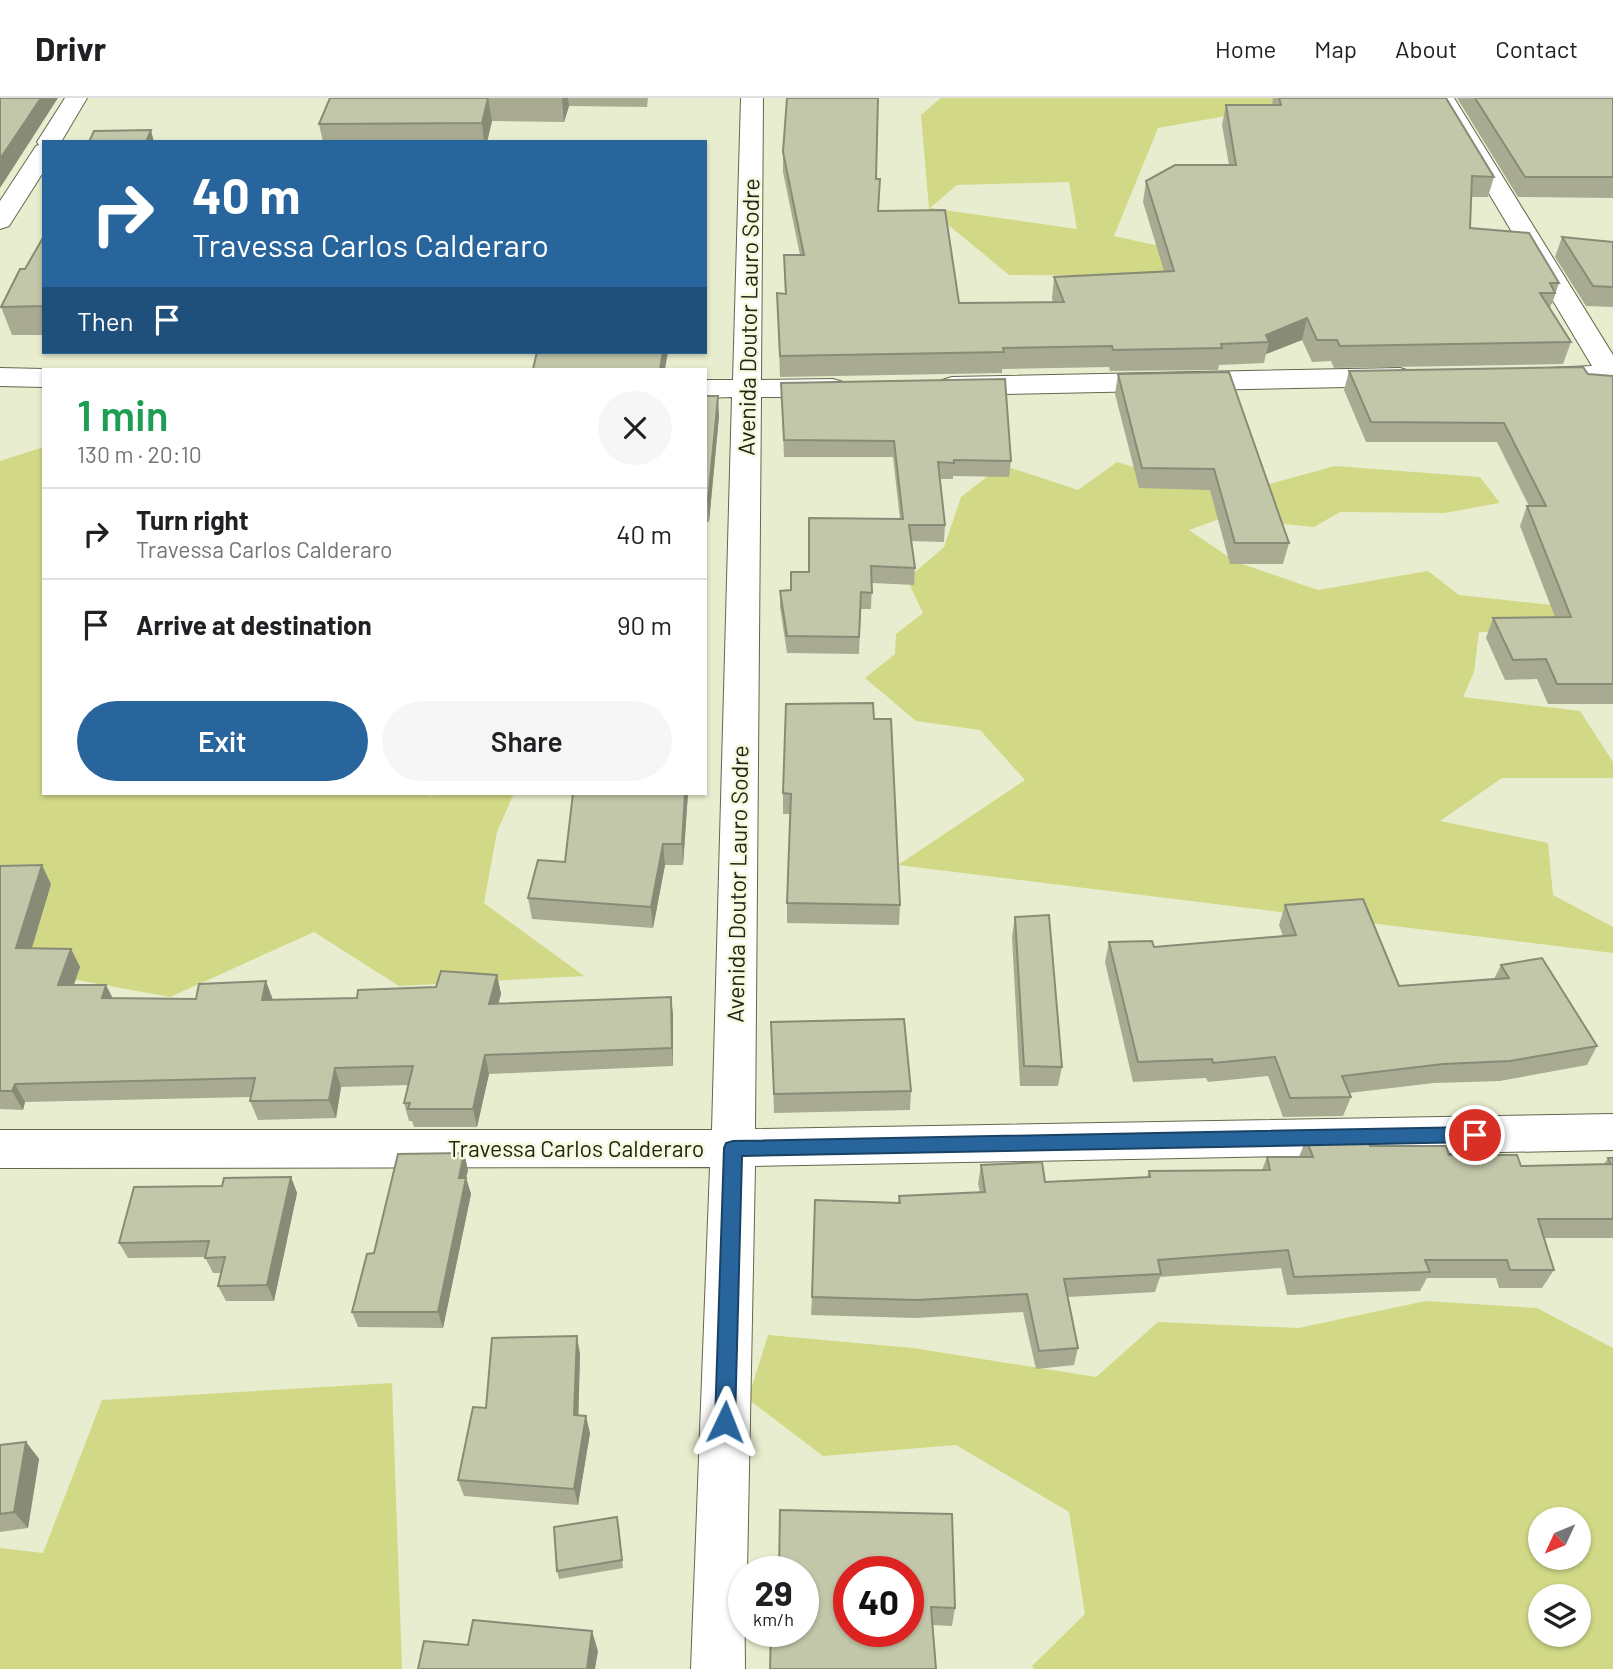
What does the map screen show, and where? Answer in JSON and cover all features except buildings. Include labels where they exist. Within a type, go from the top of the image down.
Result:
[{"type":"street","points":[[50,140],[76,98]]},
{"type":"street","name":"Avenida Doutor Lauro Sodre","points":[[718,1669],[733,1148],[752,98]]},
{"type":"street","points":[[1443,98],[1612,375]]},
{"type":"street","points":[[0,222],[42,153]]},
{"type":"street","points":[[1513,375],[1612,375]]},
{"type":"street","points":[[0,377],[42,377]]},
{"type":"street","points":[[929,386],[1430,377]]},
{"type":"street","points":[[707,389],[859,387]]},
{"type":"street","name":"Travessa Carlos Calderaro","points":[[0,1149],[733,1148],[1613,1132]]},
{"type":"green space","points":[[941,98],[1329,98],[1158,128],[1114,236],[1299,277],[1009,275],[929,209],[921,115]],"holes":[[[1069,182],[1077,229],[930,208],[957,185]]]},
{"type":"green space","points":[[42,448],[42,795],[513,795],[497,832],[484,903],[584,976],[399,986],[314,932],[170,997],[0,966],[0,461]]},
{"type":"green space","points":[[1117,462],[1204,489],[1251,489],[1335,466],[1480,477],[1500,503],[1444,513],[1340,512],[1314,527],[1222,518],[1189,530],[1236,562],[1318,590],[1428,571],[1459,595],[1590,609],[1542,633],[1479,632],[1474,672],[1463,697],[1580,711],[1613,762],[1613,778],[1502,778],[1440,821],[1548,843],[1553,895],[1613,927],[1613,953],[898,865],[1025,780],[980,730],[916,721],[865,678],[895,654],[896,634],[923,613],[907,579],[944,547],[961,497],[1002,465],[1078,490]]},
{"type":"green space","points":[[1426,1301],[1537,1308],[1613,1348],[1613,1669],[1034,1669],[1032,1666],[1085,1614],[1069,1512],[956,1445],[823,1456],[748,1399],[768,1335],[913,1348],[1096,1377],[1158,1322],[1298,1328]]},
{"type":"green space","points":[[392,1383],[402,1669],[0,1669],[0,1548],[43,1553],[102,1400]]},
{"type":"route","points":[[725,1422],[733,1148],[1475,1135]]}]
